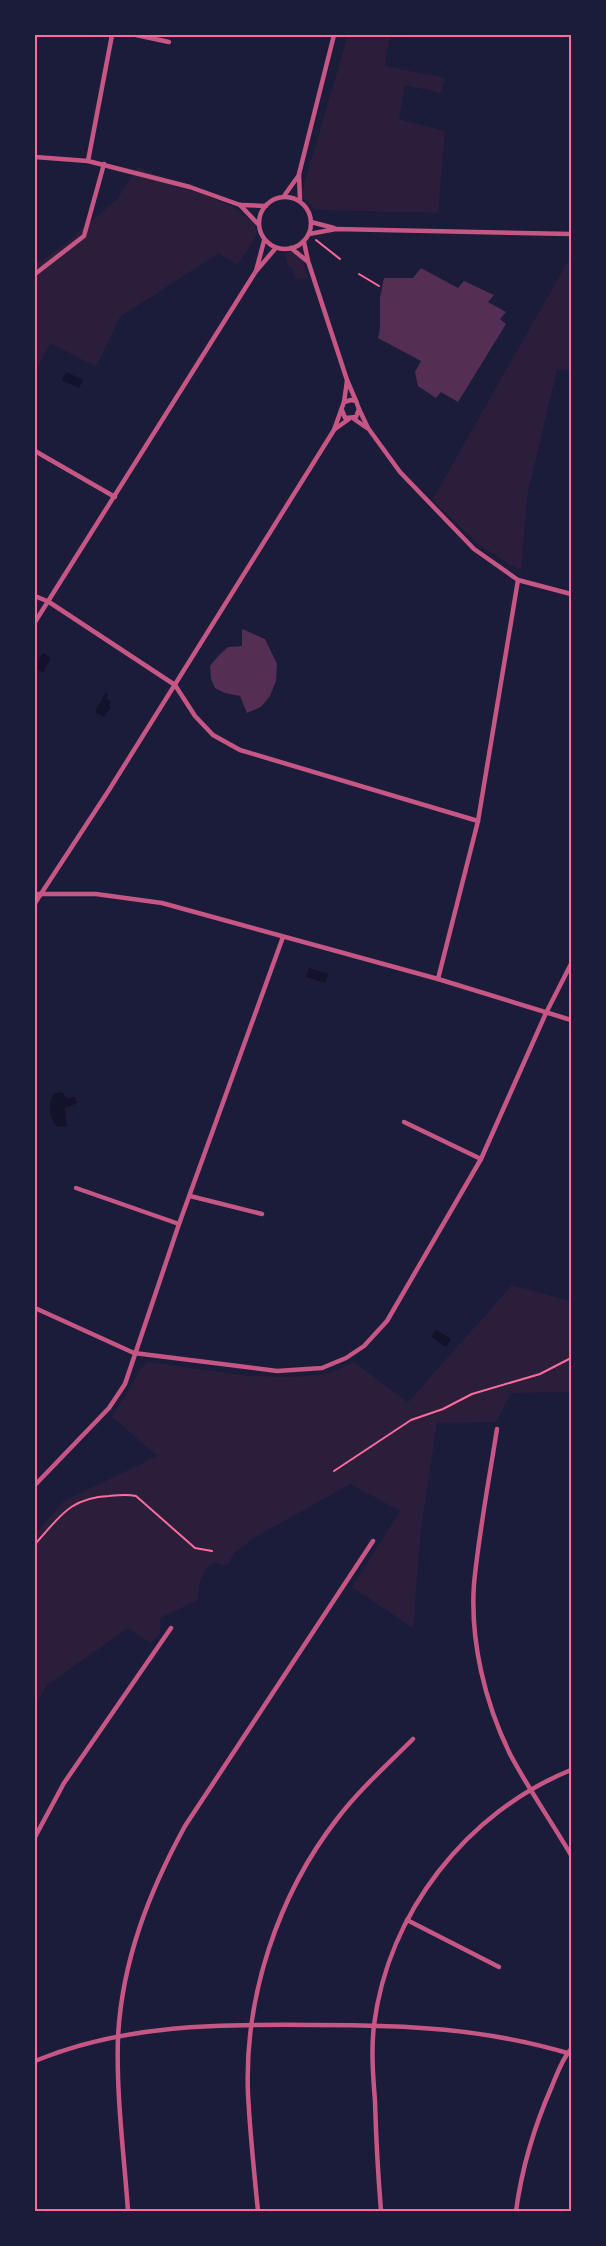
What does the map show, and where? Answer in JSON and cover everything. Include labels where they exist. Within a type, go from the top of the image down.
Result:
[{"type":"street","points":[[88,161],[112,35]]},
{"type":"street","points":[[136,35],[169,42]]},
{"type":"street","points":[[300,200],[299,174],[334,35]]},
{"type":"street","points":[[35,157],[104,164],[190,187],[240,205],[266,206]]},
{"type":"street","points":[[35,274],[84,236],[104,164]]},
{"type":"street","points":[[258,224],[260,214],[269,202],[284,196],[299,174]]},
{"type":"street","points":[[264,241],[276,249],[291,248],[304,242],[309,234],[311,222],[308,208],[300,200],[284,196]]},
{"type":"street","points":[[240,205],[258,224],[264,241],[256,271]]},
{"type":"street","points":[[311,222],[336,229]]},
{"type":"street","points":[[309,234],[336,229],[571,234]]},
{"type":"street","points":[[304,242],[308,262],[347,380],[359,409],[368,428],[400,472],[468,542],[518,580],[571,594]]},
{"type":"street","points":[[291,248],[308,262]]},
{"type":"street","points":[[35,622],[256,271],[276,249]]},
{"type":"street","points":[[35,903],[175,686],[334,430],[342,410],[347,380]]},
{"type":"street","points":[[344,402],[356,401]]},
{"type":"street","points":[[334,430],[356,417],[359,409]]},
{"type":"street","points":[[342,410],[342,414],[368,428]]},
{"type":"street","points":[[35,451],[115,496]]},
{"type":"street","points":[[438,979],[478,821],[518,580]]},
{"type":"street","points":[[35,596],[49,602],[175,686],[195,716],[213,735],[240,750],[478,821]]},
{"type":"street","points":[[35,894],[96,894],[162,903],[438,979],[571,1020]]},
{"type":"street","points":[[35,1485],[109,1408],[125,1384],[179,1224],[283,937]]},
{"type":"street","points":[[35,1308],[134,1353],[277,1371],[322,1368],[346,1358],[364,1346],[387,1321],[481,1159],[546,1013],[571,964]]},
{"type":"street","points":[[404,1122],[481,1159]]},
{"type":"street","points":[[76,1188],[179,1224]]},
{"type":"street","points":[[190,1196],[262,1214]]},
{"type":"street","points":[[497,1429],[474,1585],[478,1649],[484,1684],[495,1719],[510,1754],[571,1855]]},
{"type":"street","points":[[128,2211],[118,2036],[128,1964],[139,1925],[162,1868],[186,1826],[373,1541]]},
{"type":"street","points":[[35,1837],[64,1783],[171,1628]]},
{"type":"street","points":[[258,2211],[248,2093],[252,2024],[260,1982],[270,1946],[298,1879],[337,1819],[413,1739]]},
{"type":"street","points":[[381,2211],[372,2059],[374,2025],[388,1967],[407,1920],[426,1888],[452,1854],[493,1815],[532,1790],[571,1770]]},
{"type":"street","points":[[407,1920],[498,1967]]},
{"type":"street","points":[[35,2061],[92,2041],[118,2036],[178,2028],[252,2024],[374,2025],[472,2032],[502,2036],[570,2052],[537,2121],[528,2151],[516,2211]]},
{"type":"path","points":[[309,234],[340,259]]},
{"type":"path","points":[[359,274],[379,286]]},
{"type":"path","points":[[334,1471],[411,1420],[442,1409],[472,1394],[540,1374],[571,1358]]},
{"type":"path","points":[[35,1544],[71,1506],[86,1499],[126,1494],[136,1496],[196,1548],[212,1551]]},
{"type":"shaded area","points":[[348,35],[390,35],[385,66],[445,78],[441,93],[405,85],[399,119],[445,131],[438,213],[315,210],[301,195]]},
{"type":"shaded area","points":[[138,167],[234,207],[255,225],[257,235],[237,265],[219,253],[120,317],[96,367],[51,343],[35,371],[35,265],[66,243],[117,199]]},
{"type":"shaded area","points":[[297,251],[302,256],[308,278],[294,279],[293,270],[287,264],[285,253]]},
{"type":"shaded area","points":[[571,256],[571,371],[557,369],[527,497],[521,571],[479,545],[432,500]]},
{"type":"shaded area","points":[[66,372],[83,380],[79,388],[62,380]]},
{"type":"shaded area","points":[[43,653],[51,658],[43,673],[35,666]]},
{"type":"shaded area","points":[[106,692],[108,694],[106,698],[111,702],[109,705],[111,707],[104,717],[95,712]]},
{"type":"shaded area","points":[[309,968],[328,974],[325,983],[306,977]]},
{"type":"shaded area","points":[[62,1092],[67,1098],[75,1097],[77,1103],[65,1108],[67,1126],[57,1127],[51,1115],[50,1102],[54,1094]]},
{"type":"shaded area","points":[[512,1285],[571,1301],[571,1392],[511,1393],[496,1422],[437,1423],[421,1529],[413,1628],[352,1587],[400,1511],[350,1484],[254,1538],[234,1553],[227,1566],[214,1562],[203,1574],[198,1600],[160,1618],[160,1633],[150,1643],[128,1628],[47,1685],[35,1706],[35,1534],[64,1501],[157,1456],[112,1417],[142,1367],[148,1362],[249,1376],[293,1377],[328,1374],[354,1362],[408,1402]]},
{"type":"shaded area","points":[[436,1330],[451,1339],[446,1347],[431,1337]]},
{"type":"building","points":[[421,268],[458,288],[464,281],[494,295],[488,302],[506,312],[500,319],[506,324],[458,402],[441,392],[436,398],[418,386],[415,372],[421,361],[378,338],[380,298],[384,278],[413,278]]},
{"type":"building","points":[[242,629],[265,639],[277,664],[276,681],[270,696],[261,707],[247,713],[240,696],[225,693],[215,688],[211,679],[210,666],[228,647],[242,646]]}]
